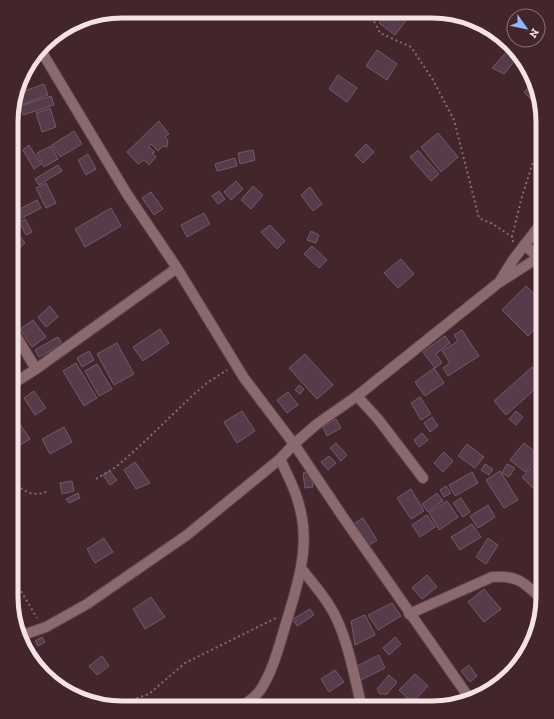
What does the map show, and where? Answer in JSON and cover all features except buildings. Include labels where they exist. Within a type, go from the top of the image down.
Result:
[{"type":"street","points":[[43,54],[127,194],[177,268],[244,378],[294,444],[409,614],[467,695]]},
{"type":"street","points":[[497,284],[536,230]]},
{"type":"street","points":[[524,245],[536,255]]},
{"type":"street","points":[[25,634],[42,628],[87,604],[187,535],[280,459],[294,444],[317,424],[357,396],[497,284],[536,259]]},
{"type":"street","points":[[18,381],[177,268]]},
{"type":"street","points":[[18,339],[36,369]]},
{"type":"street","points":[[357,396],[378,419],[423,478]]},
{"type":"street","points":[[250,701],[260,690],[275,659],[301,568],[303,525],[298,496],[280,459]]},
{"type":"street","points":[[301,568],[330,606],[337,621],[344,638],[360,701]]},
{"type":"street","points":[[409,614],[492,577],[505,576],[517,579],[536,594]]},
{"type":"path","points":[[372,18],[380,33],[411,47],[433,80],[454,120],[479,218],[493,224],[524,245]]},
{"type":"path","points":[[513,260],[512,237],[532,165],[536,158]]},
{"type":"path","points":[[96,479],[116,466],[142,444],[193,395],[207,383],[220,376],[235,363]]},
{"type":"path","points":[[18,486],[30,493],[38,494],[49,491]]},
{"type":"path","points":[[18,585],[33,609],[42,628]]},
{"type":"path","points":[[129,701],[149,694],[185,663],[289,611]]}]
